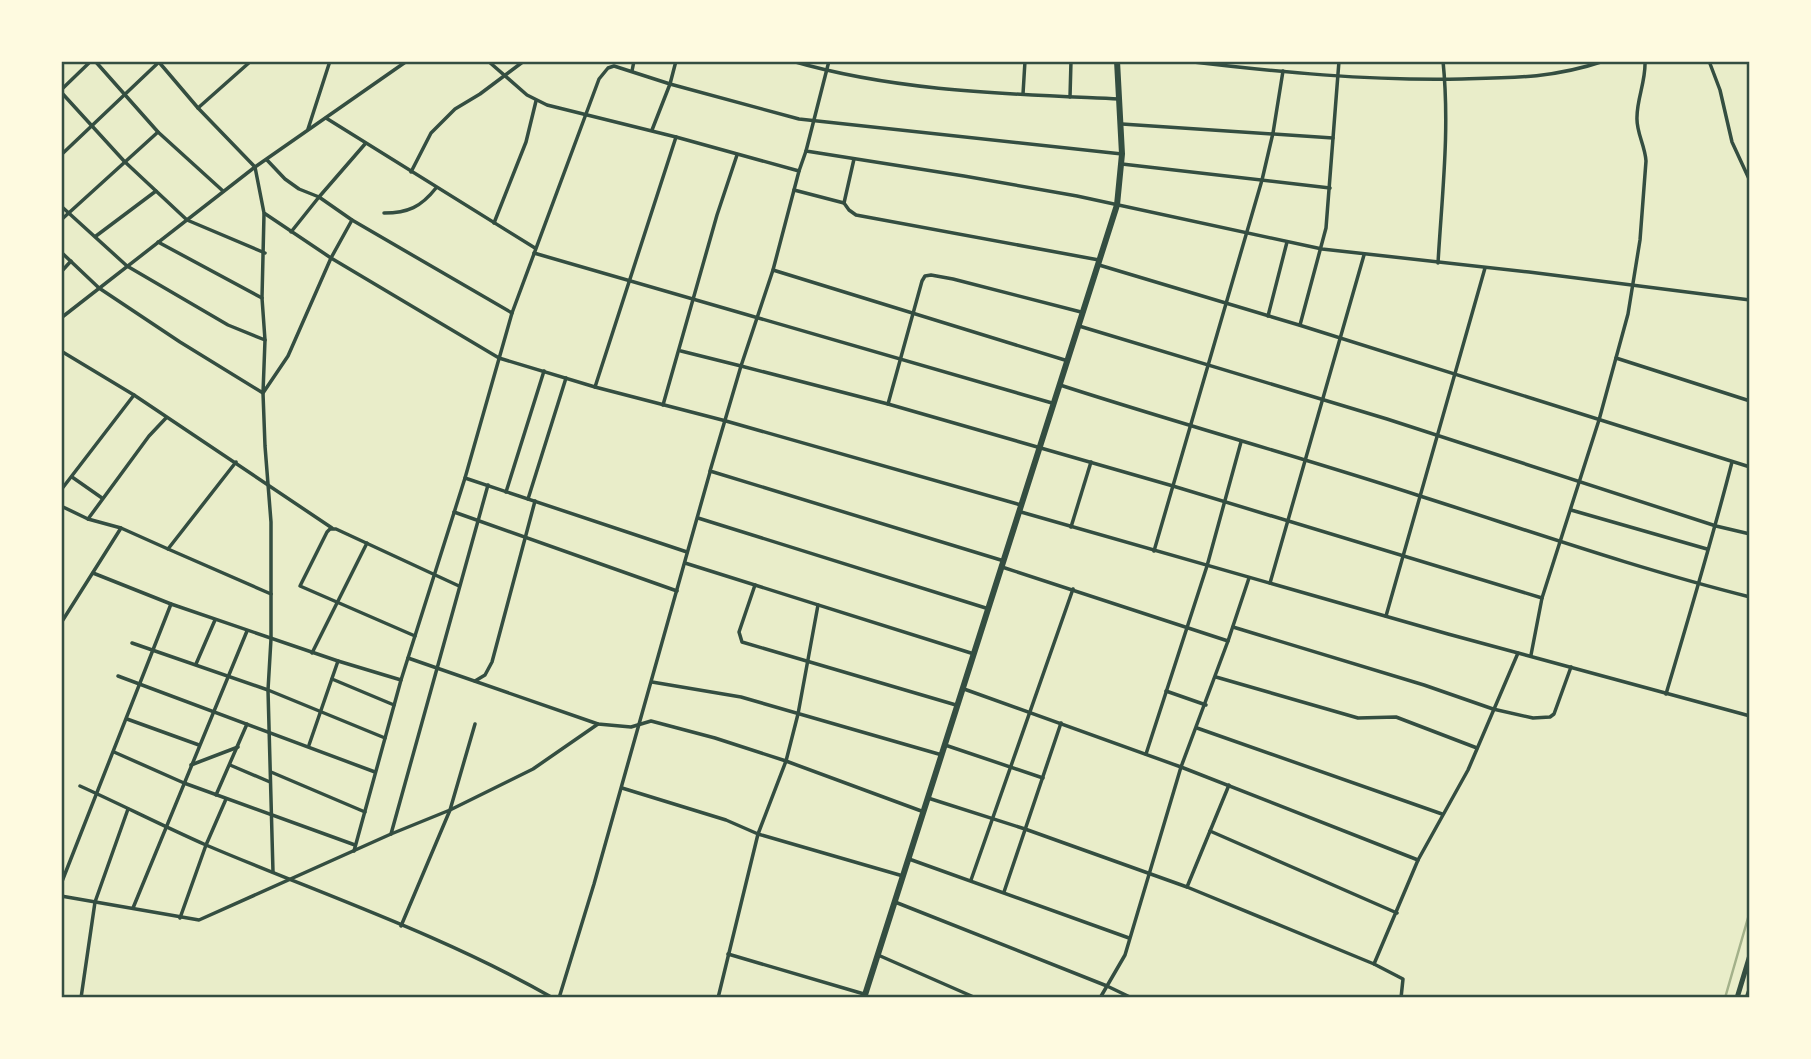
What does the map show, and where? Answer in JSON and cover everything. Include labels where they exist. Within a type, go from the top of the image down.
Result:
[{"type":"main road","points":[[864,996],[1117,205],[1122,164],[1122,124],[1117,61]]},
{"type":"street","points":[[223,191],[158,132],[93,61],[61,91],[124,161],[187,219],[265,253]]},
{"type":"street","points":[[198,108],[251,61]]},
{"type":"street","points":[[308,129],[330,61]]},
{"type":"street","points":[[61,318],[255,167],[407,61]]},
{"type":"street","points":[[488,61],[536,101],[799,171]]},
{"type":"street","points":[[411,173],[431,133],[455,109],[481,94],[524,61]]},
{"type":"street","points":[[632,71],[634,61]]},
{"type":"street","points":[[652,130],[676,61]]},
{"type":"street","points":[[792,61],[827,71],[934,88],[1121,99]]},
{"type":"street","points":[[559,998],[622,788],[710,471],[773,270],[829,61]]},
{"type":"street","points":[[1023,94],[1025,61]]},
{"type":"street","points":[[1070,97],[1071,61]]},
{"type":"street","points":[[1185,61],[1338,77],[1445,79],[1545,76],[1604,61]]},
{"type":"street","points":[[1299,325],[1322,249],[1330,188],[1339,61]]},
{"type":"street","points":[[1438,263],[1447,149],[1443,61]]},
{"type":"street","points":[[1531,655],[1542,598],[1599,420],[1629,314],[1640,240],[1646,161],[1637,115],[1645,61]]},
{"type":"street","points":[[1709,61],[1720,90],[1732,142],[1750,181]]},
{"type":"street","points":[[61,155],[159,62],[198,108],[255,167],[264,213],[263,393],[269,487],[271,639],[268,690],[273,872]]},
{"type":"street","points":[[354,851],[401,680],[465,478],[512,313],[602,74],[614,66],[799,119],[1122,154]]},
{"type":"street","points":[[1154,551],[1262,180],[1283,71]]},
{"type":"street","points":[[494,223],[526,142],[536,101]]},
{"type":"street","points":[[325,118],[494,223],[534,251],[1054,404]]},
{"type":"street","points":[[1122,124],[1334,139]]},
{"type":"street","points":[[61,220],[158,132]]},
{"type":"street","points":[[595,387],[676,137]]},
{"type":"street","points":[[291,232],[365,144]]},
{"type":"street","points":[[806,151],[964,176],[1117,205],[1322,249],[1750,300]]},
{"type":"street","points":[[663,405],[681,351],[717,215],[737,155]]},
{"type":"street","points":[[854,159],[845,202],[849,210],[856,215],[1100,263],[1226,305],[1299,325],[1750,467]]},
{"type":"street","points":[[267,160],[292,184],[319,197],[352,220],[512,313]]},
{"type":"street","points":[[1122,164],[1330,188]]},
{"type":"street","points":[[384,213],[403,213],[414,209],[436,188]]},
{"type":"street","points":[[794,190],[845,202]]},
{"type":"street","points":[[96,236],[156,191]]},
{"type":"street","points":[[61,206],[127,266],[228,325],[265,340]]},
{"type":"street","points":[[264,213],[331,258],[499,358],[595,387],[726,421],[1154,551],[1750,716]]},
{"type":"street","points":[[263,393],[288,356],[331,258],[352,220]]},
{"type":"street","points":[[158,242],[262,298]]},
{"type":"street","points":[[1268,316],[1287,242]]},
{"type":"street","points":[[61,252],[99,288],[263,393]]},
{"type":"street","points":[[1270,584],[1364,255]]},
{"type":"street","points":[[61,272],[72,260]]},
{"type":"street","points":[[1386,616],[1485,268]]},
{"type":"street","points":[[773,270],[1068,361]]},
{"type":"street","points":[[888,404],[925,276],[931,275],[1083,313]]},
{"type":"street","points":[[1079,326],[1438,435],[1716,526],[1750,534]]},
{"type":"street","points":[[61,351],[134,395],[332,528],[459,586]]},
{"type":"street","points":[[681,351],[888,404],[1040,447],[1542,598]]},
{"type":"street","points":[[1616,358],[1750,401]]},
{"type":"street","points":[[506,492],[544,371]]},
{"type":"street","points":[[528,499],[566,378]]},
{"type":"street","points":[[1060,385],[1561,542],[1750,597]]},
{"type":"street","points":[[61,490],[134,395]]},
{"type":"street","points":[[88,519],[149,436],[167,418]]},
{"type":"street","points":[[1146,754],[1207,566],[1241,442]]},
{"type":"street","points":[[168,549],[236,462]]},
{"type":"street","points":[[1071,527],[1091,462]]},
{"type":"street","points":[[1666,694],[1716,526],[1732,462]]},
{"type":"street","points":[[710,471],[1003,564],[1228,641]]},
{"type":"street","points":[[72,477],[102,498]]},
{"type":"street","points":[[465,478],[687,552]]},
{"type":"street","points":[[391,834],[488,485]]},
{"type":"street","points":[[475,681],[485,675],[492,662],[536,501]]},
{"type":"street","points":[[61,506],[88,519],[121,528],[271,594]]},
{"type":"street","points":[[1571,510],[1707,549]]},
{"type":"street","points":[[454,512],[678,591]]},
{"type":"street","points":[[698,518],[989,609]]},
{"type":"street","points":[[61,623],[121,528]]},
{"type":"street","points":[[332,528],[327,532],[300,586],[415,636]]},
{"type":"street","points":[[312,653],[367,543]]},
{"type":"street","points":[[685,563],[974,654]]},
{"type":"street","points":[[93,573],[215,620],[401,680]]},
{"type":"street","points":[[1100,998],[1121,965],[1181,767],[1206,705],[1250,578]]},
{"type":"street","points":[[755,585],[739,638],[748,644],[958,706]]},
{"type":"street","points":[[971,880],[1073,589]]},
{"type":"street","points":[[61,884],[171,604]]},
{"type":"street","points":[[718,998],[758,834],[786,761],[798,713],[818,605]]},
{"type":"street","points":[[196,664],[215,620]]},
{"type":"street","points":[[1233,627],[1493,709],[1527,717],[1550,717],[1557,710],[1571,667]]},
{"type":"street","points":[[133,908],[247,631]]},
{"type":"street","points":[[132,643],[268,690],[385,738]]},
{"type":"street","points":[[1374,964],[1418,860],[1468,770],[1518,653]]},
{"type":"street","points":[[408,658],[598,724],[631,727],[651,721],[715,738],[786,761],[923,812]]},
{"type":"street","points":[[309,746],[338,661]]},
{"type":"street","points":[[118,676],[376,772]]},
{"type":"street","points":[[1216,677],[1358,718],[1396,717],[1477,748]]},
{"type":"street","points":[[332,679],[394,705]]},
{"type":"street","points":[[652,682],[741,697],[942,755]]},
{"type":"street","points":[[964,689],[1229,785],[1418,860]]},
{"type":"street","points":[[1166,691],[1206,705]]},
{"type":"street","points":[[127,719],[199,746]]},
{"type":"street","points":[[1004,892],[1061,723]]},
{"type":"street","points":[[216,795],[247,724]]},
{"type":"street","points":[[401,926],[450,810],[475,724]]},
{"type":"street","points":[[61,896],[199,920],[450,810],[533,769],[598,724]]},
{"type":"street","points":[[1197,729],[1442,814]]},
{"type":"street","points":[[945,745],[1043,778]]},
{"type":"street","points":[[191,765],[238,746]]},
{"type":"street","points":[[114,752],[184,783],[355,845]]},
{"type":"street","points":[[230,765],[271,782]]},
{"type":"street","points":[[271,772],[365,812]]},
{"type":"street","points":[[1187,887],[1229,785]]},
{"type":"street","points":[[80,786],[206,845],[401,926],[526,982],[553,998]]},
{"type":"street","points":[[622,788],[726,820],[758,834],[903,876]]},
{"type":"street","points":[[180,918],[226,798]]},
{"type":"street","points":[[928,798],[1150,873],[1374,964],[1403,979],[1401,998]]},
{"type":"street","points":[[81,998],[95,902],[128,809]]},
{"type":"street","points":[[1210,831],[1397,913]]},
{"type":"street","points":[[909,859],[1129,938]]},
{"type":"street","points":[[895,902],[1132,998]]},
{"type":"street","points":[[728,954],[864,996]]},
{"type":"street","points":[[878,955],[976,998]]},
{"type":"street","points":[[1737,998],[1750,956]]},
{"type":"street","points":[[1747,998],[1750,989]]},
{"type":"waterway","points":[[1725,998],[1750,911]]}]
